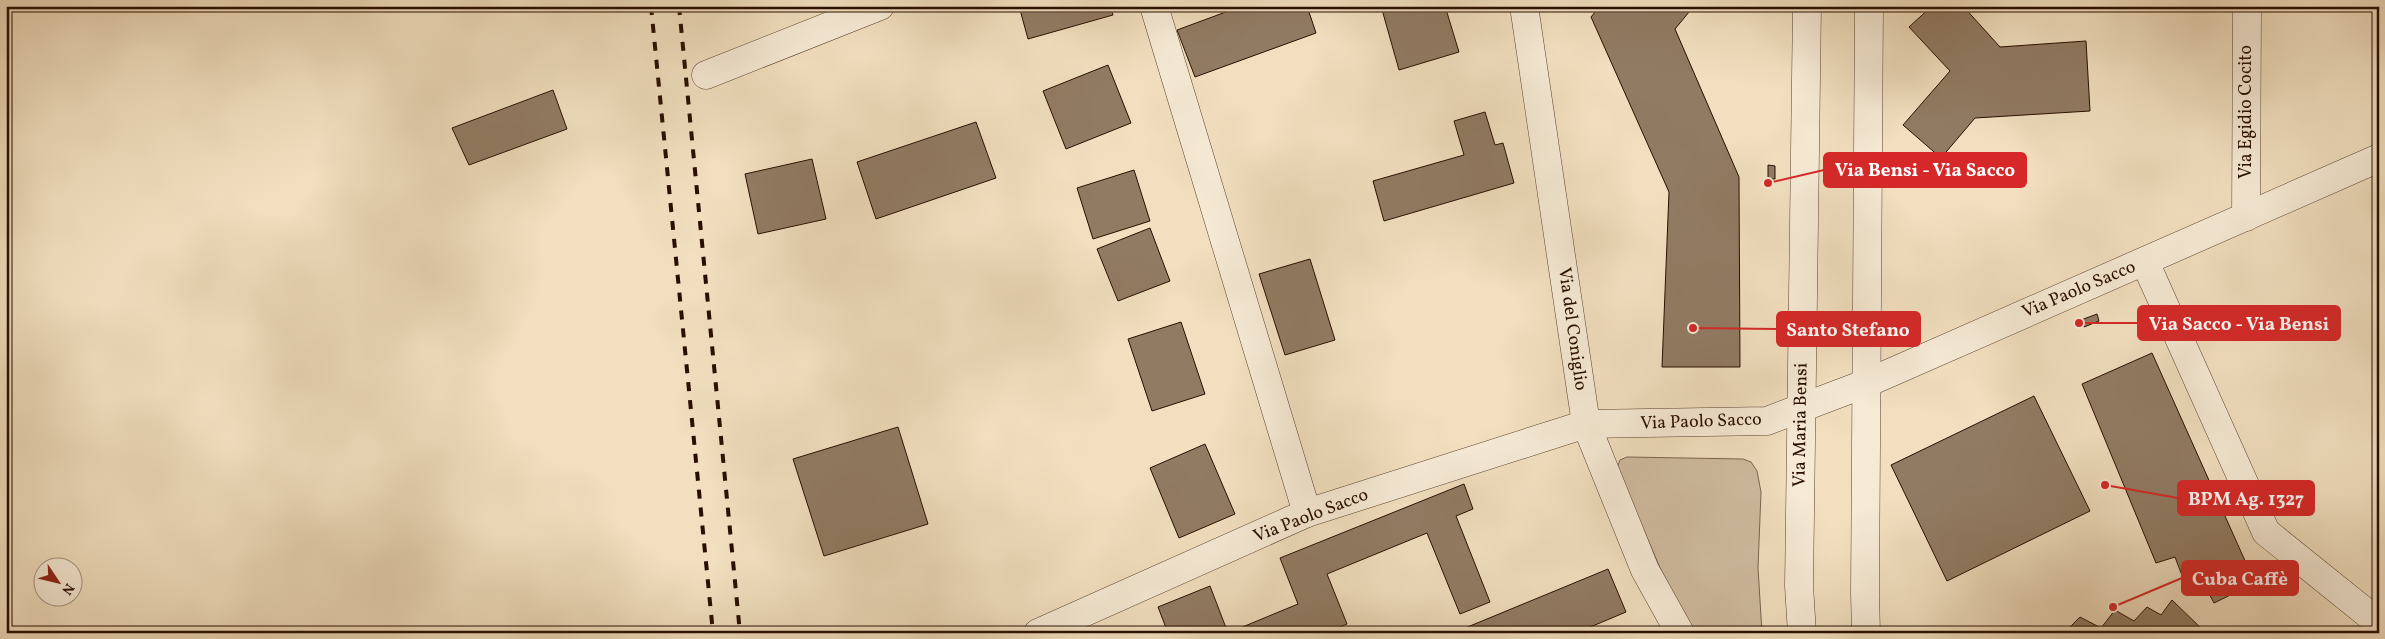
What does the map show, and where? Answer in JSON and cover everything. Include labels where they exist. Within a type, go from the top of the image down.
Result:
[{"type":"street","points":[[706,75],[880,6]]},
{"type":"street","points":[[1154,6],[1307,513]]},
{"type":"street","name":"Via del Coniglio","points":[[1524,6],[1586,424],[1645,570],[1680,633]]},
{"type":"street","name":"Via Maria Bensi","points":[[1802,633],[1799,586],[1807,6]]},
{"type":"street","points":[[1866,633],[1869,6]]},
{"type":"street","name":"Via Egidio Cocito","points":[[2246,6],[2246,218]]},
{"type":"street","name":"Via Paolo Sacco","points":[[1038,633],[1307,513],[1586,424],[1767,421],[1802,406],[1867,383],[2379,158]]},
{"type":"street","points":[[2144,262],[2266,532],[2379,623]]},
{"type":"shaded area","points":[[1627,457],[1743,459],[1751,462],[1757,471],[1761,492],[1758,568],[1762,633],[1693,633],[1661,570],[1617,468],[1620,460]]},
{"type":"building","points":[[1019,6],[1110,6],[1113,15],[1028,39]]},
{"type":"building","points":[[1242,6],[1307,6],[1316,33],[1195,77],[1177,30]]},
{"type":"building","points":[[1381,6],[1445,6],[1459,52],[1399,70]]},
{"type":"building","points":[[1600,6],[1694,6],[1675,29],[1739,177],[1740,367],[1662,367],[1669,192],[1591,17]]},
{"type":"building","points":[[1932,6],[1963,6],[2000,47],[2086,41],[2090,111],[1975,118],[1941,158],[1903,125],[1950,71],[1909,27]]},
{"type":"building","points":[[1108,65],[1131,123],[1066,149],[1043,91]]},
{"type":"building","points":[[553,90],[567,129],[469,165],[452,128]]},
{"type":"building","points":[[1485,112],[1495,145],[1503,143],[1514,183],[1384,221],[1373,181],[1464,155],[1454,121]]},
{"type":"building","points":[[976,122],[996,178],[876,219],[857,162]]},
{"type":"building","points":[[812,159],[826,219],[758,234],[745,174]]},
{"type":"building","points":[[1768,165],[1775,166],[1775,179],[1768,179]]},
{"type":"building","points":[[1134,170],[1150,221],[1093,239],[1077,188]]},
{"type":"building","points":[[1150,228],[1170,281],[1118,301],[1097,249]]},
{"type":"building","points":[[1310,259],[1335,340],[1285,355],[1259,274]]},
{"type":"building","points":[[2097,314],[2099,321],[2084,327],[2081,320]]},
{"type":"building","points":[[1181,322],[1205,394],[1152,411],[1128,339]]},
{"type":"building","points":[[2152,353],[2255,583],[2214,603],[2201,579],[2186,586],[2175,557],[2156,563],[2082,384]]},
{"type":"building","points":[[2034,396],[2090,511],[1947,581],[1891,465]]},
{"type":"building","points":[[898,427],[928,524],[824,556],[793,459]]},
{"type":"building","points":[[1205,444],[1235,514],[1179,538],[1150,468]]},
{"type":"building","points":[[1464,484],[1473,509],[1456,516],[1490,602],[1460,614],[1427,533],[1327,574],[1347,624],[1326,633],[1228,633],[1298,604],[1280,558]]},
{"type":"building","points":[[1608,569],[1626,612],[1576,633],[1453,633]]},
{"type":"building","points":[[1210,586],[1228,633],[1168,633],[1158,607]]},
{"type":"building","points":[[2172,600],[2206,633],[2064,633],[2080,617],[2101,628],[2115,610],[2134,621],[2147,607],[2161,615]]},
{"type":"railway","points":[[651,6],[713,633]]},
{"type":"railway","points":[[679,6],[740,633]]},
{"type":"place","name":"Via Bensi - Via Sacco","points":[[1768,183]]},
{"type":"place","name":"Via Sacco - Via Bensi","points":[[2079,323]]},
{"type":"place","name":"Santo Stefano","points":[[1693,328]]},
{"type":"place","name":"BPM Ag. 1327","points":[[2105,485]]},
{"type":"place","name":"Cuba Caffè","points":[[2113,607]]}]
